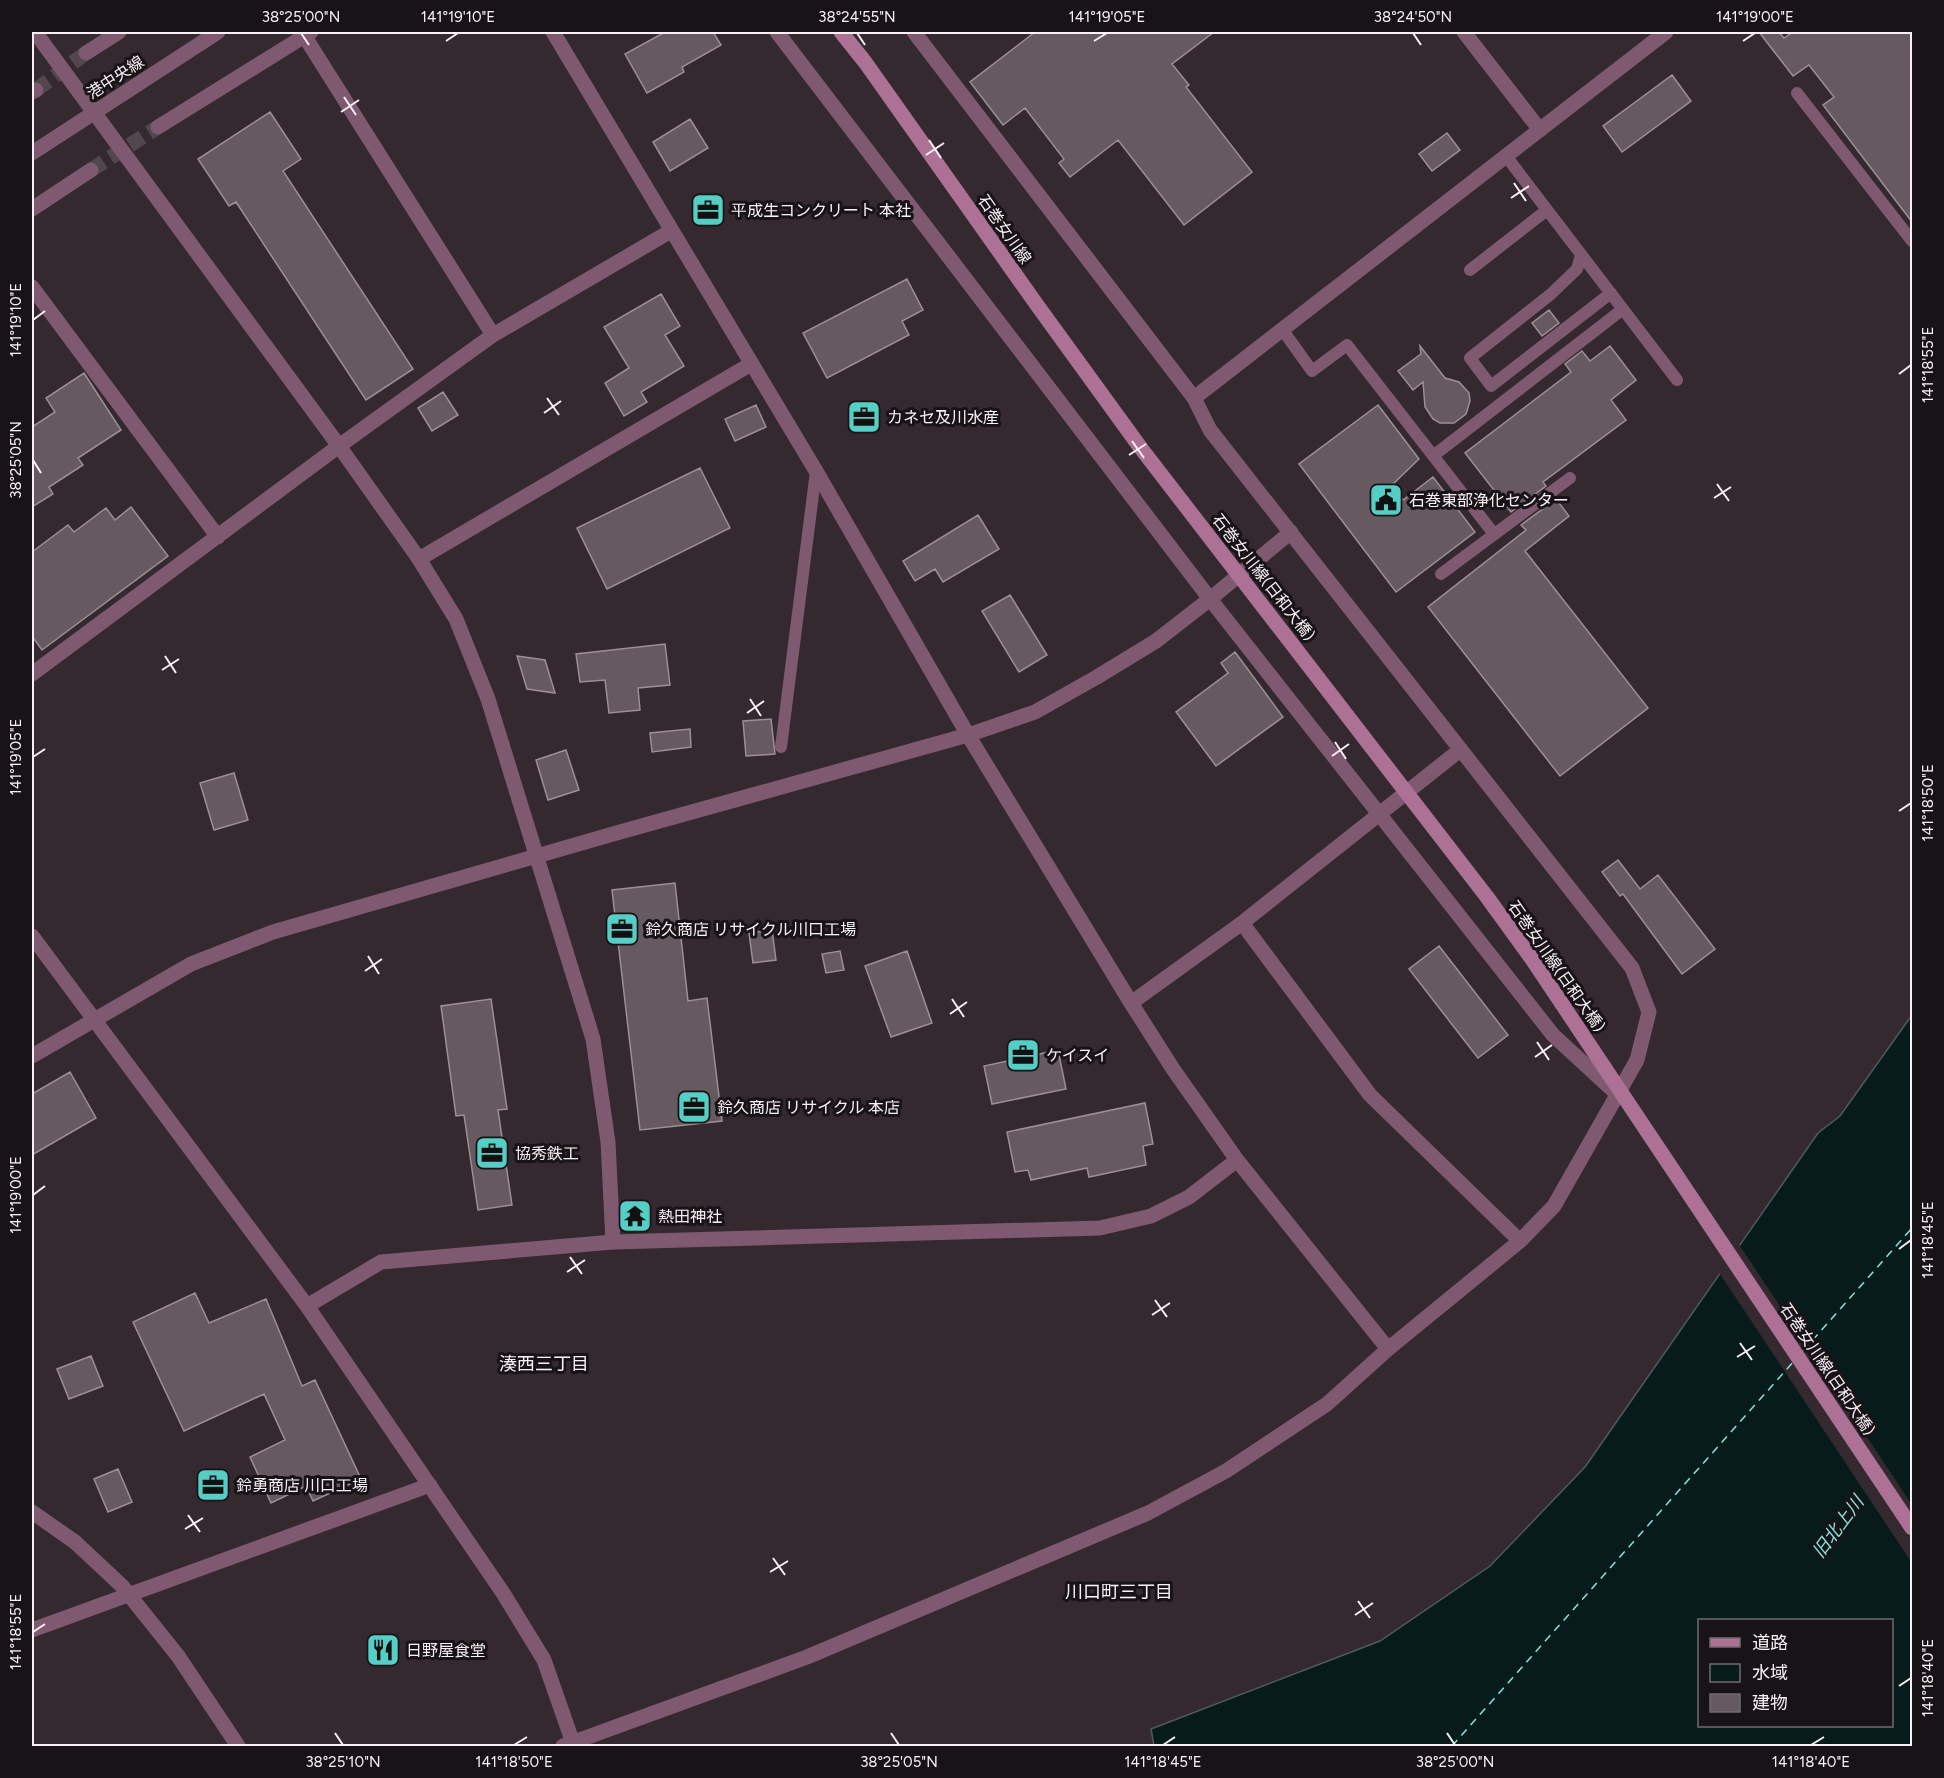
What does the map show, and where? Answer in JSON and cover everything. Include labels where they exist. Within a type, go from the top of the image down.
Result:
[{"type":"main road","name":"石巻女川線","points":[[841,32],[865,62],[1140,447]]},
{"type":"main road","name":"石巻女川線(日和大橋)","points":[[1140,447],[1480,887],[1526,950],[1912,1528]]},
{"type":"street","points":[[36,32],[339,446],[419,559],[456,619],[488,699],[593,1039],[609,1142],[613,1242]]},
{"type":"street","points":[[86,53],[119,32]]},
{"type":"street","name":"港中央線","points":[[32,153],[218,32]]},
{"type":"street","points":[[553,32],[816,471],[968,735],[1131,1003],[1173,1069],[1237,1160],[1388,1349]]},
{"type":"street","points":[[777,32],[1210,599],[1553,1035],[1617,1094]]},
{"type":"street","points":[[32,936],[307,1306],[503,1593],[544,1660],[568,1745],[807,1658],[1148,1513],[1226,1471],[1327,1404],[1388,1349],[1520,1241],[1554,1206],[1637,1060],[1649,1012],[1632,968],[1210,429],[1194,398],[914,32]]},
{"type":"street","points":[[1464,32],[1539,130]]},
{"type":"street","points":[[1194,398],[1666,32]]},
{"type":"street","points":[[158,127],[309,34],[493,335]]},
{"type":"street","points":[[32,209],[91,170]]},
{"type":"street","points":[[32,674],[339,446],[493,335],[671,231]]},
{"type":"street","points":[[32,287],[218,537]]},
{"type":"street","points":[[419,559],[751,364]]},
{"type":"street","points":[[32,1056],[191,964],[273,932],[968,735],[1035,712],[1156,641],[1291,532]]},
{"type":"street","points":[[1131,1003],[1242,923],[1460,750]]},
{"type":"street","points":[[1242,923],[1370,1095],[1520,1241]]},
{"type":"street","points":[[307,1306],[381,1262],[613,1242],[1100,1228],[1151,1216],[1189,1197],[1237,1160]]},
{"type":"street","points":[[32,1630],[430,1485]]},
{"type":"street","points":[[32,1512],[75,1542],[122,1586],[178,1656],[238,1746]]},
{"type":"lane","points":[[1797,93],[1912,241]]},
{"type":"lane","points":[[1506,156],[1677,380]]},
{"type":"lane","points":[[1470,270],[1547,210]]},
{"type":"lane","points":[[1581,255],[1577,269],[1551,294],[1470,358],[1491,386],[1611,293]]},
{"type":"lane","points":[[1433,456],[1623,309]]},
{"type":"lane","points":[[1282,329],[1312,371],[1347,345],[1494,534]]},
{"type":"lane","points":[[781,747],[816,471]]},
{"type":"lane","points":[[1441,574],[1570,478]]},
{"type":"water","name":"旧北上川","points":[[1912,1015],[1912,1746],[1154,1746],[1151,1729],[1380,1641],[1490,1566],[1585,1467],[1818,1133],[1840,1116]]},
{"type":"pier","points":[[1738,1243],[1912,1505],[1912,1563],[1718,1271]]},
{"type":"building","points":[[665,32],[713,32],[721,45],[682,67],[684,72],[647,93],[625,54]]},
{"type":"building","points":[[1035,32],[1214,32],[1172,64],[1189,85],[1186,87],[1252,172],[1184,225],[1118,140],[1070,177],[1059,163],[1064,159],[1025,108],[1003,125],[970,82]]},
{"type":"building","points":[[1759,32],[1779,32],[1784,38],[1793,32],[1912,32],[1912,222],[1823,105],[1834,97],[1809,65],[1793,76]]},
{"type":"building","points":[[1672,75],[1691,101],[1622,152],[1603,126]]},
{"type":"building","points":[[270,112],[301,159],[283,171],[413,369],[366,400],[236,202],[229,206],[198,159]]},
{"type":"building","points":[[690,119],[708,148],[670,171],[653,142]]},
{"type":"building","points":[[1447,133],[1460,150],[1432,171],[1419,154]]},
{"type":"building","points":[[907,279],[923,310],[902,321],[909,335],[827,378],[803,333]]},
{"type":"building","points":[[661,294],[680,326],[665,335],[684,366],[641,392],[647,402],[624,416],[605,383],[629,368],[604,327]]},
{"type":"building","points":[[1549,310],[1559,323],[1542,336],[1532,323]]},
{"type":"building","points":[[1420,346],[1445,378],[1459,382],[1469,393],[1470,401],[1466,414],[1454,423],[1440,423],[1433,419],[1425,407],[1423,382],[1413,390],[1398,371],[1421,354]]},
{"type":"building","points":[[1610,346],[1636,380],[1611,400],[1626,420],[1543,482],[1546,486],[1511,512],[1465,453],[1571,372],[1565,364],[1582,351],[1590,361]]},
{"type":"building","points":[[84,373],[121,430],[78,458],[83,465],[49,487],[53,494],[32,507],[32,427],[55,412],[46,398]]},
{"type":"building","points":[[443,392],[458,415],[432,431],[418,408]]},
{"type":"building","points":[[756,405],[766,427],[735,441],[725,419]]},
{"type":"building","points":[[1378,405],[1419,459],[1391,486],[1403,500],[1433,477],[1475,532],[1396,592],[1299,464]]},
{"type":"building","points":[[700,468],[730,528],[607,589],[577,528]]},
{"type":"building","points":[[1556,499],[1569,516],[1525,551],[1648,708],[1560,776],[1428,607],[1526,530],[1521,525]]},
{"type":"building","points":[[131,507],[168,556],[42,650],[32,636],[32,552],[68,525],[74,532],[106,508],[115,520]]},
{"type":"building","points":[[978,515],[999,549],[943,582],[935,569],[915,581],[903,561]]},
{"type":"building","points":[[1010,595],[1047,655],[1019,672],[982,611]]},
{"type":"building","points":[[665,644],[670,685],[638,688],[640,710],[609,713],[605,680],[580,682],[576,654]]},
{"type":"building","points":[[1235,652],[1283,717],[1216,766],[1176,712],[1228,673],[1221,663]]},
{"type":"building","points":[[517,656],[545,660],[555,693],[527,689]]},
{"type":"building","points":[[771,719],[775,754],[746,756],[743,721]]},
{"type":"building","points":[[690,729],[691,747],[652,752],[650,733]]},
{"type":"building","points":[[566,750],[579,790],[548,800],[536,760]]},
{"type":"building","points":[[234,773],[248,820],[214,830],[200,783]]},
{"type":"building","points":[[1618,860],[1640,889],[1658,875],[1715,949],[1682,974],[1623,894],[1620,896],[1602,872]]},
{"type":"building","points":[[675,883],[688,1001],[707,998],[722,1121],[640,1130],[612,890]]},
{"type":"building","points":[[772,930],[776,960],[753,963],[749,933]]},
{"type":"building","points":[[1439,946],[1508,1035],[1478,1058],[1409,969]]},
{"type":"building","points":[[840,951],[844,970],[826,973],[822,954]]},
{"type":"building","points":[[907,951],[932,1023],[891,1037],[865,966]]},
{"type":"building","points":[[491,999],[507,1109],[498,1110],[512,1205],[478,1210],[464,1115],[456,1116],[441,1006]]},
{"type":"building","points":[[1058,1050],[1066,1089],[992,1104],[984,1066]]},
{"type":"building","points":[[70,1072],[96,1118],[32,1155],[32,1094]]},
{"type":"building","points":[[1145,1103],[1153,1144],[1143,1146],[1146,1165],[1089,1177],[1087,1168],[1031,1180],[1028,1170],[1015,1172],[1007,1132]]},
{"type":"building","points":[[195,1293],[209,1323],[266,1299],[302,1386],[315,1380],[361,1479],[313,1501],[306,1486],[271,1503],[250,1457],[285,1440],[264,1394],[184,1431],[133,1322]]},
{"type":"building","points":[[91,1356],[103,1386],[69,1399],[57,1369]]},
{"type":"building","points":[[118,1469],[132,1502],[108,1512],[94,1479]]},
{"type":"ferry route","points":[[1803,1351],[1912,1228]]},
{"type":"ferry route","points":[[1452,1746],[1794,1361]]},
{"type":"tunnel","points":[[36,90],[86,53]]},
{"type":"tunnel","points":[[91,170],[158,127]]},
{"type":"place","name":"平成生コンクリート 本社","points":[[708,210]]},
{"type":"place","name":"カネセ及川水産","points":[[864,417]]},
{"type":"place","name":"石巻東部浄化センター","points":[[1386,500]]},
{"type":"place","name":"鈴久商店 リサイクル川口工場","points":[[622,929]]},
{"type":"place","name":"ケイスイ","points":[[1023,1055]]},
{"type":"place","name":"鈴久商店 リサイクル 本店","points":[[694,1107]]},
{"type":"place","name":"協秀鉄工","points":[[492,1153]]},
{"type":"place","name":"熱田神社","points":[[635,1216]]},
{"type":"place","name":"鈴勇商店 川口工場","points":[[213,1485]]},
{"type":"place","name":"日野屋食堂","points":[[383,1650]]},
{"type":"district","name":"湊西三丁目","points":[[544,1364]]},
{"type":"district","name":"川口町三丁目","points":[[1119,1592]]}]
